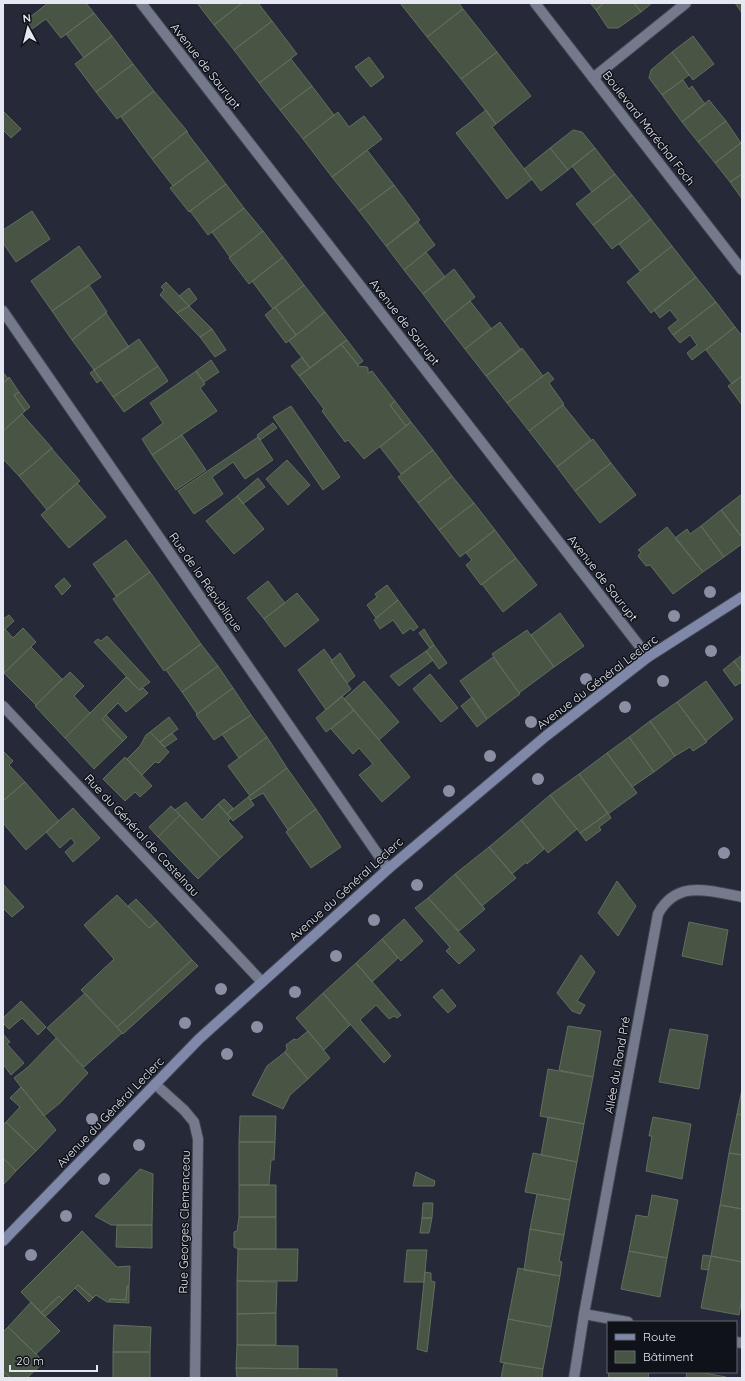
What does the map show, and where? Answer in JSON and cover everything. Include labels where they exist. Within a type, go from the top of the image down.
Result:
[{"type":"main road","name":"Avenue du Général Leclerc","points":[[3,1241],[199,1039],[388,869],[546,736],[648,657],[742,597]]},
{"type":"street","name":"Avenue de Saurupt","points":[[141,3],[648,657]]},
{"type":"street","name":"Boulevard Maréchal Foch","points":[[535,3],[742,270]]},
{"type":"street","points":[[593,78],[686,3]]},
{"type":"street","name":"Rue de la République","points":[[3,311],[388,869]]},
{"type":"street","name":"Rue du Général de Castelnau","points":[[3,706],[262,982]]},
{"type":"street","name":"Allée du Rond Pré","points":[[574,1378],[584,1314],[658,914],[663,905],[671,897],[688,890],[708,890],[742,897]]},
{"type":"street","name":"Rue Georges Clemenceau","points":[[155,1084],[184,1110],[194,1122],[198,1140],[195,1378]]},
{"type":"street","points":[[584,1314],[622,1321]]},
{"type":"building","points":[[48,3],[86,3],[94,13],[61,38],[46,19],[32,29],[25,21]]},
{"type":"building","points":[[197,3],[242,3],[214,25]]},
{"type":"building","points":[[242,3],[258,3],[272,21],[234,50],[214,25]]},
{"type":"building","points":[[400,3],[459,3],[463,9],[427,37]]},
{"type":"building","points":[[590,3],[604,3],[596,10]]},
{"type":"building","points":[[604,3],[634,3],[641,12],[618,28],[608,28],[596,10]]},
{"type":"building","points":[[634,3],[652,3],[641,12]]},
{"type":"building","points":[[735,3],[742,3],[742,13]]},
{"type":"building","points":[[463,9],[497,52],[461,79],[427,37]]},
{"type":"building","points":[[94,13],[112,36],[84,58],[66,34]]},
{"type":"building","points":[[272,21],[297,54],[259,83],[234,50]]},
{"type":"building","points":[[112,36],[133,64],[96,92],[75,64]]},
{"type":"building","points":[[693,36],[714,64],[693,80],[672,52]]},
{"type":"building","points":[[497,52],[531,96],[496,124],[461,79]]},
{"type":"building","points":[[672,52],[689,75],[662,95],[649,78],[651,70]]},
{"type":"building","points":[[369,57],[384,77],[371,87],[355,67]]},
{"type":"building","points":[[291,59],[312,86],[280,110],[259,83]]},
{"type":"building","points":[[133,64],[154,91],[117,119],[96,92]]},
{"type":"building","points":[[683,80],[689,89],[692,86],[705,104],[682,122],[662,95]]},
{"type":"building","points":[[312,86],[334,115],[303,139],[280,110]]},
{"type":"building","points":[[154,91],[187,131],[152,159],[121,117]]},
{"type":"building","points":[[709,100],[726,121],[698,142],[682,122]]},
{"type":"building","points":[[486,110],[496,124],[492,127],[532,179],[507,199],[456,133]]},
{"type":"building","points":[[3,111],[21,129],[11,138],[3,130]]},
{"type":"building","points":[[338,112],[349,127],[364,116],[382,139],[332,177],[303,139]]},
{"type":"building","points":[[726,121],[741,143],[715,163],[698,142]]},
{"type":"building","points":[[573,130],[582,132],[595,148],[568,170],[550,148]]},
{"type":"building","points":[[187,131],[208,160],[173,186],[152,159]]},
{"type":"building","points":[[742,142],[742,174],[730,182],[715,163]]},
{"type":"building","points":[[550,148],[568,170],[541,191],[524,169]]},
{"type":"building","points":[[595,148],[615,174],[592,192],[572,166]]},
{"type":"building","points":[[367,150],[394,185],[359,211],[332,177]]},
{"type":"building","points":[[208,160],[226,184],[189,212],[170,188]]},
{"type":"building","points":[[615,174],[632,195],[593,225],[576,204]]},
{"type":"building","points":[[742,174],[742,199],[730,182]]},
{"type":"building","points":[[226,184],[244,208],[208,235],[190,211]]},
{"type":"building","points":[[394,185],[420,220],[386,246],[359,211]]},
{"type":"building","points":[[632,195],[651,219],[612,249],[593,225]]},
{"type":"building","points":[[244,208],[263,231],[230,257],[212,232]]},
{"type":"building","points":[[32,211],[50,239],[16,262],[3,243],[3,230]]},
{"type":"building","points":[[651,219],[672,246],[640,271],[619,244]]},
{"type":"building","points":[[417,221],[435,245],[404,270],[386,246]]},
{"type":"building","points":[[263,231],[283,257],[249,284],[229,258]]},
{"type":"building","points":[[79,246],[101,277],[52,311],[31,281]]},
{"type":"building","points":[[672,246],[696,277],[651,313],[627,282]]},
{"type":"building","points":[[426,252],[445,277],[423,294],[404,270]]},
{"type":"building","points":[[283,257],[304,285],[273,309],[252,281]]},
{"type":"building","points":[[454,269],[475,297],[444,322],[423,294]]},
{"type":"building","points":[[696,277],[716,302],[673,335],[668,328],[678,320],[670,310],[660,318],[654,310]]},
{"type":"building","points":[[166,282],[189,306],[177,313],[160,295],[164,290],[161,287]]},
{"type":"building","points":[[89,285],[107,312],[72,340],[52,311]]},
{"type":"building","points":[[304,285],[325,312],[296,335],[275,307]]},
{"type":"building","points":[[189,288],[197,299],[189,306],[179,296]]},
{"type":"building","points":[[470,301],[491,328],[465,349],[444,322]]},
{"type":"building","points":[[716,302],[735,327],[692,360],[687,353],[697,345],[690,335],[680,343],[673,335]]},
{"type":"building","points":[[189,306],[212,329],[200,337],[177,313]]},
{"type":"building","points":[[275,307],[296,335],[286,343],[265,315]]},
{"type":"building","points":[[325,312],[347,340],[310,368],[289,341]]},
{"type":"building","points":[[106,313],[129,347],[94,370],[72,340]]},
{"type":"building","points":[[500,322],[521,350],[486,376],[465,349]]},
{"type":"building","points":[[735,327],[742,336],[742,376],[732,384],[706,350]]},
{"type":"building","points":[[212,329],[226,350],[215,357],[200,337]]},
{"type":"building","points":[[139,339],[158,366],[113,397],[94,370]]},
{"type":"building","points":[[347,340],[363,361],[358,365],[341,344]]},
{"type":"building","points":[[341,344],[358,365],[357,366],[367,367],[368,373],[372,371],[395,401],[390,405],[406,426],[364,459],[348,440],[345,442],[322,411],[324,409],[299,376]]},
{"type":"building","points":[[522,348],[543,376],[507,403],[486,376]]},
{"type":"building","points":[[302,357],[310,368],[299,376],[291,366]]},
{"type":"building","points":[[211,360],[219,372],[204,382],[196,371]]},
{"type":"building","points":[[158,366],[168,381],[124,412],[113,397]]},
{"type":"building","points":[[94,370],[101,380],[97,383],[90,373]]},
{"type":"building","points":[[196,371],[205,384],[200,388],[217,411],[152,455],[142,439],[163,423],[150,403]]},
{"type":"building","points":[[3,372],[8,379],[3,383]]},
{"type":"building","points":[[548,372],[554,379],[549,383],[564,404],[529,431],[507,403]]},
{"type":"building","points":[[742,376],[742,405],[728,386]]},
{"type":"building","points":[[9,377],[19,392],[14,395],[25,411],[3,431],[3,383]]},
{"type":"building","points":[[19,392],[30,407],[25,411],[14,395]]},
{"type":"building","points":[[395,401],[411,422],[406,426],[390,405]]},
{"type":"building","points":[[563,405],[591,440],[557,467],[529,431]]},
{"type":"building","points":[[291,406],[340,477],[323,490],[273,417]]},
{"type":"building","points":[[22,414],[52,448],[19,476],[3,459],[3,431]]},
{"type":"building","points":[[411,422],[433,450],[401,474],[380,447]]},
{"type":"building","points":[[273,423],[277,428],[260,440],[257,435]]},
{"type":"building","points":[[182,435],[206,470],[176,490],[152,455]]},
{"type":"building","points":[[258,437],[273,460],[245,479],[233,462],[212,477],[223,494],[194,514],[178,491]]},
{"type":"building","points":[[593,439],[611,463],[575,491],[557,467]]},
{"type":"building","points":[[52,448],[80,481],[47,510],[19,476]]},
{"type":"building","points":[[433,450],[452,476],[418,503],[398,477]]},
{"type":"building","points":[[287,460],[310,485],[288,505],[266,479]]},
{"type":"building","points":[[611,463],[636,495],[600,523],[575,491]]},
{"type":"building","points":[[452,476],[474,503],[439,530],[418,503]]},
{"type":"building","points":[[258,478],[265,487],[243,504],[237,496]]},
{"type":"building","points":[[77,483],[106,517],[69,548],[41,515]]},
{"type":"building","points":[[742,494],[742,537],[721,510]]},
{"type":"building","points":[[237,496],[264,529],[234,554],[206,521]]},
{"type":"building","points":[[474,503],[495,530],[460,557],[439,530]]},
{"type":"building","points":[[721,510],[742,537],[742,544],[724,557],[701,526]]},
{"type":"building","points":[[701,526],[724,557],[703,572],[675,538],[687,529],[690,534]]},
{"type":"building","points":[[667,527],[703,572],[673,594],[650,565],[646,566],[638,556],[641,552],[638,550]]},
{"type":"building","points":[[495,530],[516,558],[481,585],[466,565],[472,560],[466,553]]},
{"type":"building","points":[[126,540],[150,572],[116,596],[93,564]]},
{"type":"building","points":[[516,558],[537,585],[503,612],[482,584]]},
{"type":"building","points":[[150,572],[201,644],[164,671],[113,599]]},
{"type":"building","points":[[64,578],[71,586],[62,595],[55,586]]},
{"type":"building","points":[[268,581],[285,603],[264,619],[247,598]]},
{"type":"building","points":[[387,585],[398,600],[376,618],[367,605],[377,597],[375,594]]},
{"type":"building","points":[[297,593],[319,620],[285,647],[264,619]]},
{"type":"building","points":[[398,600],[418,627],[413,631],[411,628],[403,634],[393,620],[380,629],[374,620]]},
{"type":"building","points":[[560,613],[584,646],[554,667],[531,635]]},
{"type":"building","points":[[9,615],[14,621],[3,631],[3,619]]},
{"type":"building","points":[[23,628],[36,642],[4,673],[3,631],[5,629],[13,638]]},
{"type":"building","points":[[424,629],[434,645],[430,648],[419,633]]},
{"type":"building","points":[[527,630],[554,667],[519,693],[492,654]]},
{"type":"building","points":[[107,636],[150,682],[139,690],[94,642],[98,639],[101,641]]},
{"type":"building","points":[[201,644],[218,666],[182,692],[166,670]]},
{"type":"building","points":[[434,645],[447,663],[439,669],[426,651]]},
{"type":"building","points":[[31,647],[62,679],[36,705],[4,673]]},
{"type":"building","points":[[324,649],[351,689],[326,710],[298,670]]},
{"type":"building","points":[[426,651],[433,660],[399,686],[390,676]]},
{"type":"building","points":[[340,653],[355,676],[347,683],[331,661]]},
{"type":"building","points":[[742,655],[742,672],[734,661]]},
{"type":"building","points":[[493,657],[520,694],[487,719],[460,681]]},
{"type":"building","points":[[734,661],[742,672],[742,682],[735,686],[723,670]]},
{"type":"building","points":[[218,666],[233,688],[197,714],[182,692]]},
{"type":"building","points":[[70,672],[84,686],[74,696],[90,713],[65,738],[35,706]]},
{"type":"building","points":[[430,674],[458,708],[441,722],[413,689]]},
{"type":"building","points":[[126,677],[139,690],[143,688],[148,693],[126,712],[118,703],[102,719],[123,741],[94,769],[65,738]]},
{"type":"building","points":[[364,681],[399,722],[379,740],[344,699]]},
{"type":"building","points":[[706,681],[733,719],[706,741],[677,702]]},
{"type":"building","points":[[233,688],[251,715],[214,740],[196,715]]},
{"type":"building","points":[[342,696],[354,710],[326,732],[316,718]]},
{"type":"building","points":[[472,697],[487,719],[477,727],[461,706]]},
{"type":"building","points":[[677,702],[707,742],[693,751],[690,747],[675,756],[650,721]]},
{"type":"building","points":[[354,710],[410,777],[382,802],[359,775],[373,764],[359,748],[353,754],[331,729]]},
{"type":"building","points":[[106,715],[127,737],[123,741],[102,719]]},
{"type":"building","points":[[251,715],[267,737],[239,758],[222,734]]},
{"type":"building","points":[[169,717],[178,729],[160,742],[150,732]]},
{"type":"building","points":[[650,721],[675,756],[654,772],[629,737]]},
{"type":"building","points":[[150,732],[169,752],[159,763],[155,762],[142,775],[127,759],[140,746],[146,735]]},
{"type":"building","points":[[172,733],[177,739],[165,747],[160,742]]},
{"type":"building","points":[[267,737],[287,768],[250,796],[228,766]]},
{"type":"building","points":[[629,737],[654,772],[632,787],[607,753]]},
{"type":"building","points":[[3,751],[13,761],[9,765],[25,782],[3,801]]},
{"type":"building","points":[[607,753],[637,793],[608,814],[579,774]]},
{"type":"building","points":[[125,757],[152,786],[140,797],[135,792],[125,801],[103,779]]},
{"type":"building","points":[[287,768],[316,809],[288,830],[263,793],[251,800],[248,797]]},
{"type":"building","points":[[579,774],[608,813],[580,833],[550,795]]},
{"type":"building","points":[[25,782],[59,821],[26,850],[3,823],[3,801]]},
{"type":"building","points":[[550,795],[577,829],[548,853],[521,820]]},
{"type":"building","points":[[248,797],[254,805],[233,821],[227,814]]},
{"type":"building","points":[[224,799],[233,808],[227,814],[218,804]]},
{"type":"building","points":[[186,802],[202,820],[218,804],[231,818],[228,821],[243,837],[220,858],[175,810]]},
{"type":"building","points":[[171,806],[180,815],[158,837],[149,827]]},
{"type":"building","points":[[73,808],[100,838],[73,862],[65,852],[75,843],[71,838],[60,848],[46,832]]},
{"type":"building","points":[[316,809],[341,847],[311,868],[286,832]]},
{"type":"building","points":[[608,813],[611,818],[599,827],[601,830],[586,841],[580,833]]},
{"type":"building","points":[[180,815],[220,858],[198,879],[158,837]]},
{"type":"building","points":[[521,820],[544,849],[527,864],[526,862],[512,874],[489,847]]},
{"type":"building","points":[[489,847],[516,878],[482,906],[455,874]]},
{"type":"building","points":[[455,874],[485,909],[459,931],[428,898]]},
{"type":"building","points":[[617,881],[636,906],[618,936],[598,913]]},
{"type":"building","points":[[3,884],[24,907],[12,917],[3,908]]},
{"type":"building","points":[[117,895],[149,928],[157,921],[192,960],[117,1027],[81,990],[114,959],[84,925]]},
{"type":"building","points":[[428,898],[475,950],[459,964],[446,951],[450,947],[415,908]]},
{"type":"building","points":[[136,899],[157,921],[149,928],[128,906]]},
{"type":"building","points":[[404,919],[423,941],[401,961],[382,939]]},
{"type":"building","points":[[689,922],[728,930],[722,965],[682,956]]},
{"type":"building","points":[[382,939],[398,958],[372,982],[356,963]]},
{"type":"building","points":[[581,955],[595,972],[577,1001],[585,1005],[580,1014],[572,1011],[557,993]]},
{"type":"building","points":[[192,960],[198,966],[123,1034],[117,1027]]},
{"type":"building","points":[[356,963],[401,1015],[397,1018],[394,1016],[389,1019],[376,1005],[360,1020],[391,1056],[384,1063],[323,993]]},
{"type":"building","points":[[442,989],[456,1006],[448,1013],[433,997]]},
{"type":"building","points":[[85,993],[122,1033],[84,1067],[47,1028]]},
{"type":"building","points":[[323,993],[350,1025],[324,1050],[296,1018]]},
{"type":"building","points":[[21,1001],[46,1027],[38,1035],[22,1018],[9,1029],[3,1023],[3,1018]]},
{"type":"building","points":[[568,1026],[601,1031],[593,1077],[559,1070]]},
{"type":"building","points":[[670,1029],[708,1035],[699,1089],[659,1082]]},
{"type":"building","points":[[308,1031],[330,1058],[308,1079],[285,1052],[287,1049],[286,1045],[294,1039],[297,1040]]},
{"type":"building","points":[[3,1034],[10,1042],[7,1044],[24,1063],[11,1075],[3,1064]]},
{"type":"building","points":[[56,1038],[88,1073],[60,1103],[44,1116],[14,1078],[28,1067]]},
{"type":"building","points":[[285,1052],[308,1079],[290,1095],[283,1109],[252,1095],[267,1066]]},
{"type":"building","points":[[548,1069],[593,1077],[584,1124],[540,1116]]},
{"type":"building","points":[[21,1087],[56,1130],[36,1151],[6,1122],[20,1107],[10,1098]]},
{"type":"building","points":[[742,1089],[742,1115],[737,1114]]},
{"type":"building","points":[[737,1114],[742,1115],[742,1155],[729,1153]]},
{"type":"building","points":[[240,1116],[276,1116],[275,1142],[239,1142]]},
{"type":"building","points":[[548,1117],[584,1124],[577,1162],[541,1155]]},
{"type":"building","points":[[653,1117],[691,1124],[682,1179],[646,1171],[652,1136],[649,1136]]},
{"type":"building","points":[[6,1122],[36,1151],[16,1171],[3,1158],[3,1125]]},
{"type":"building","points":[[239,1142],[275,1142],[274,1160],[271,1160],[269,1185],[239,1185]]},
{"type":"building","points":[[533,1153],[577,1162],[570,1200],[525,1192]]},
{"type":"building","points":[[729,1153],[742,1155],[742,1209],[720,1205]]},
{"type":"building","points":[[3,1158],[16,1171],[3,1185]]},
{"type":"building","points":[[140,1169],[153,1174],[152,1225],[111,1225],[95,1216]]},
{"type":"building","points":[[416,1172],[435,1181],[434,1186],[413,1186]]},
{"type":"building","points":[[239,1185],[276,1185],[276,1217],[239,1217]]},
{"type":"building","points":[[537,1194],[570,1200],[564,1235],[530,1229]]},
{"type":"building","points":[[652,1195],[678,1200],[667,1258],[629,1251],[636,1215],[648,1217]]},
{"type":"building","points":[[423,1203],[433,1203],[432,1218],[422,1218]]},
{"type":"building","points":[[720,1205],[742,1209],[742,1262],[711,1256]]},
{"type":"building","points":[[239,1217],[276,1217],[276,1249],[238,1249],[234,1247],[234,1232],[237,1231]]},
{"type":"building","points":[[422,1218],[432,1218],[429,1233],[420,1233]]},
{"type":"building","points":[[117,1225],[152,1225],[152,1248],[116,1247]]},
{"type":"building","points":[[530,1229],[564,1235],[559,1261],[562,1262],[560,1276],[524,1270]]},
{"type":"building","points":[[82,1231],[117,1267],[130,1266],[129,1287],[127,1286],[126,1300],[110,1299],[110,1302],[107,1302],[96,1295],[93,1298],[78,1285],[63,1300],[59,1296],[41,1313],[21,1292]]},
{"type":"building","points":[[238,1249],[298,1249],[297,1281],[237,1281]]},
{"type":"building","points":[[407,1250],[427,1250],[424,1282],[404,1282]]},
{"type":"building","points":[[629,1251],[667,1258],[660,1297],[621,1289]]},
{"type":"building","points":[[703,1255],[711,1256],[708,1270],[701,1269]]},
{"type":"building","points":[[711,1256],[742,1262],[742,1297],[739,1315],[701,1308]]},
{"type":"building","points":[[518,1268],[560,1276],[551,1327],[508,1319]]},
{"type":"building","points":[[425,1272],[431,1273],[431,1281],[435,1282],[427,1352],[417,1349]]},
{"type":"building","points":[[237,1281],[277,1282],[276,1313],[237,1314]]},
{"type":"building","points":[[78,1285],[93,1298],[89,1302],[75,1288]]},
{"type":"building","points":[[127,1286],[129,1287],[129,1303],[110,1302],[110,1299],[126,1300]]},
{"type":"building","points":[[59,1296],[63,1300],[45,1317],[41,1313]]},
{"type":"building","points":[[31,1302],[60,1331],[36,1354],[8,1327]]},
{"type":"building","points":[[276,1313],[276,1345],[237,1345],[237,1314]]},
{"type":"building","points":[[508,1319],[551,1327],[543,1369],[500,1362]]},
{"type":"building","points":[[114,1325],[151,1327],[150,1352],[113,1352]]},
{"type":"building","points":[[8,1327],[44,1362],[27,1378],[11,1378],[3,1371],[3,1332]]},
{"type":"building","points":[[237,1345],[298,1346],[298,1369],[236,1368]]},
{"type":"building","points":[[113,1352],[150,1352],[150,1378],[113,1378]]},
{"type":"building","points":[[504,1363],[543,1369],[542,1378],[501,1378]]},
{"type":"building","points":[[236,1368],[337,1369],[337,1378],[237,1378]]},
{"type":"building","points":[[3,1371],[11,1378],[3,1378]]},
{"type":"building","points":[[609,1373],[649,1373],[648,1378],[608,1378]]},
{"type":"building","points":[[687,1373],[704,1373],[726,1377],[726,1378],[686,1378]]}]
